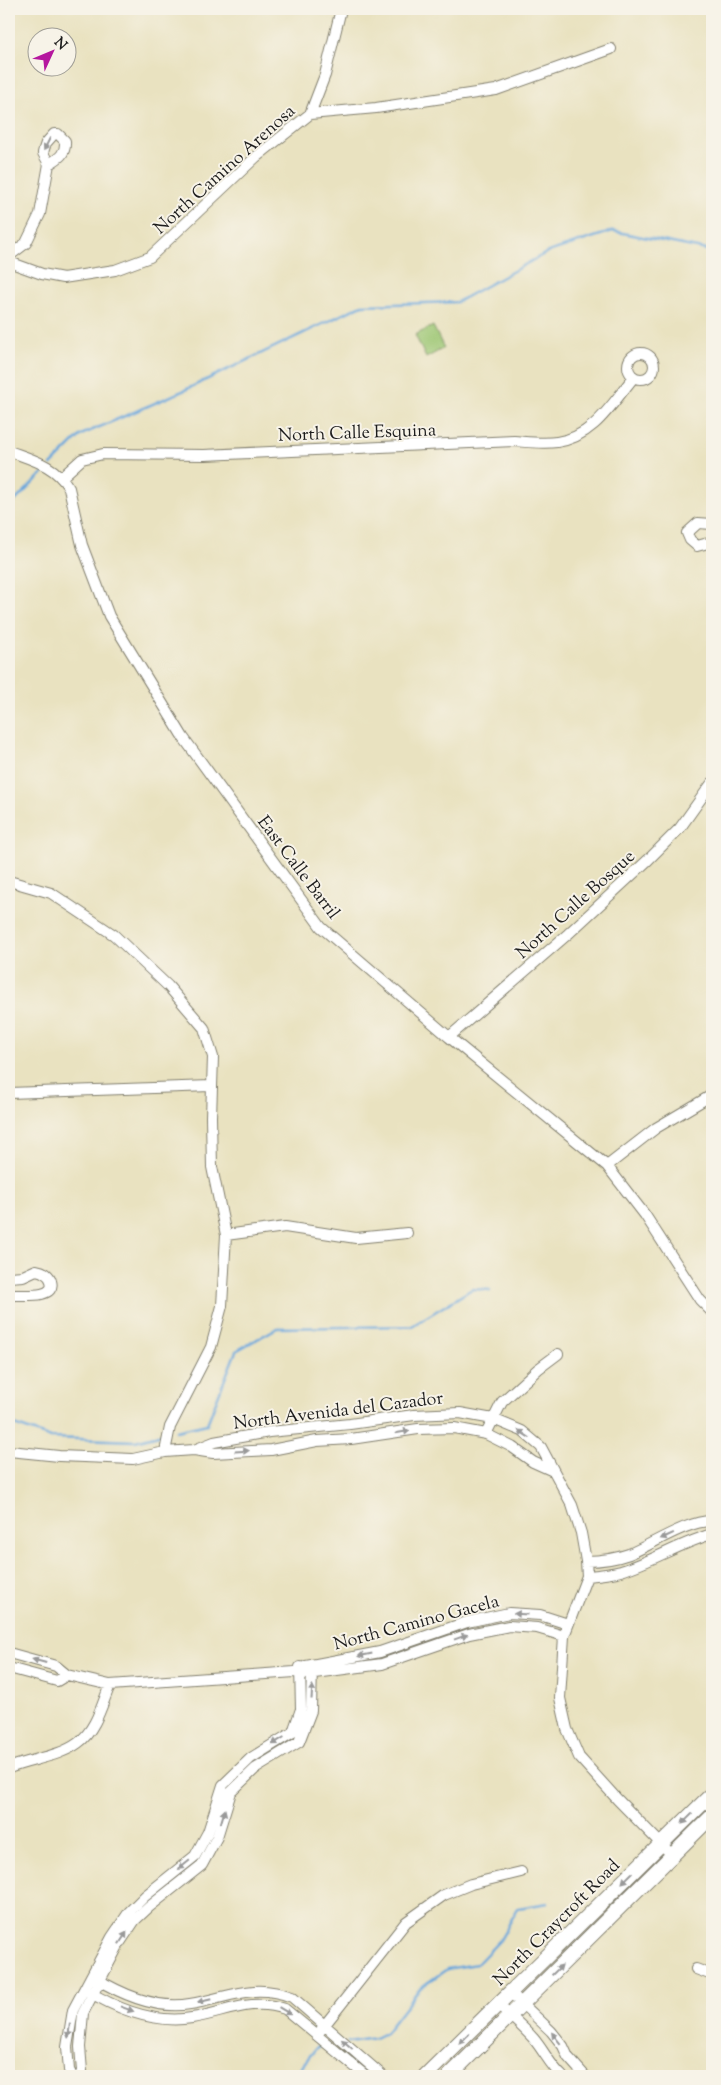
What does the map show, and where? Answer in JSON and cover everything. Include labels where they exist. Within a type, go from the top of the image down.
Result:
[{"type":"main road","name":"North Craycroft Road","points":[[425,2076],[712,1794]]},
{"type":"main road","name":"North Craycroft Road","points":[[449,2076],[712,1816]]},
{"type":"street","points":[[310,114],[325,75],[341,9]]},
{"type":"street","name":"North Camino Arenosa","points":[[9,262],[42,274],[63,278],[115,270],[150,257],[256,157],[310,114],[376,108],[496,90],[611,49]]},
{"type":"street","points":[[9,256],[26,243],[40,214],[49,164]]},
{"type":"street","name":"North Calle Esquina","points":[[62,476],[82,459],[103,454],[204,455],[514,441],[557,442],[585,433],[600,420],[634,377]]},
{"type":"street","points":[[9,451],[47,465],[62,476]]},
{"type":"street","name":"East Calle Barril","points":[[62,476],[69,488],[82,545],[109,616],[183,737],[321,927],[449,1037],[607,1166],[645,1214],[700,1300],[712,1312]]},
{"type":"street","points":[[712,524],[698,523],[687,533],[690,540],[697,546],[712,542]]},
{"type":"street","name":"North Calle Bosque","points":[[449,1037],[568,934],[648,860],[680,828],[712,783]]},
{"type":"street","points":[[9,881],[51,893],[114,935],[168,986],[204,1028],[213,1057],[211,1086],[212,1167],[226,1235],[222,1306],[211,1347],[170,1427],[164,1452]]},
{"type":"street","points":[[9,1092],[211,1086]]},
{"type":"street","points":[[607,1166],[656,1128],[712,1095]]},
{"type":"street","points":[[226,1235],[284,1227],[356,1238],[407,1233]]},
{"type":"street","points":[[9,1277],[23,1276],[36,1270],[50,1277],[52,1283],[51,1288],[45,1293],[35,1296],[9,1295]]},
{"type":"street","points":[[486,1434],[502,1402],[538,1368],[558,1354]]},
{"type":"street","name":"North Avenida del Cazador","points":[[194,1450],[214,1442],[269,1432],[414,1415],[460,1413],[493,1419],[522,1431],[542,1447],[552,1471],[572,1505],[581,1533],[586,1561],[587,1576],[564,1636],[560,1698],[567,1729],[580,1757],[672,1856]]},
{"type":"street","name":"North Avenida del Cazador","points":[[9,1451],[60,1456],[133,1459],[164,1452],[194,1450],[213,1453],[271,1450],[317,1441],[351,1439],[418,1429],[454,1428],[486,1434],[552,1471]]},
{"type":"street","points":[[586,1561],[606,1561],[628,1554],[690,1526],[712,1521]]},
{"type":"street","points":[[587,1576],[622,1571],[693,1540],[712,1534]]},
{"type":"street","name":"North Camino Gacela","points":[[313,1670],[380,1652],[467,1622],[509,1613],[540,1615],[568,1624]]},
{"type":"street","name":"North Camino Gacela","points":[[9,1654],[56,1666],[67,1675],[110,1685],[382,1664],[469,1634],[509,1626],[537,1628],[564,1636]]},
{"type":"street","points":[[434,1633],[434,1646]]},
{"type":"street","name":"North Camino Gacela","points":[[9,1668],[57,1681],[67,1675]]},
{"type":"street","points":[[95,1978],[135,1920],[202,1865],[217,1837],[231,1792],[255,1769],[299,1742],[310,1711],[313,1670]]},
{"type":"street","points":[[72,2076],[69,2070],[67,2047],[73,2010],[88,1991],[95,1978],[112,1937],[129,1912],[144,1896],[195,1856],[208,1832],[223,1785],[251,1758],[293,1732],[301,1709],[299,1671]]},
{"type":"street","points":[[9,1768],[44,1757],[79,1742],[93,1725],[110,1685]]},
{"type":"street","points":[[317,2035],[406,1922],[444,1894],[471,1884],[521,1872]]},
{"type":"street","points":[[696,1969],[712,1975]]},
{"type":"street","points":[[95,1978],[126,1994],[148,2002],[170,2005],[189,2004],[256,1989],[277,1991],[292,1997],[383,2076]]},
{"type":"street","points":[[88,1991],[120,2007],[145,2016],[169,2019],[191,2018],[257,2003],[274,2005],[285,2009],[366,2076]]},
{"type":"street","points":[[80,2076],[82,2071],[80,2048],[81,2024],[88,1991]]},
{"type":"street","points":[[511,1993],[551,2031],[568,2057],[585,2076]]},
{"type":"street","points":[[499,2005],[533,2038],[544,2052],[550,2064],[562,2076]]},
{"type":"green space","points":[[433,326],[444,348],[426,358],[415,335]]},
{"type":"waterway","points":[[51,465],[81,435],[185,390],[362,305],[457,302],[548,252],[613,231],[712,251]]},
{"type":"waterway","points":[[9,507],[47,469]]},
{"type":"waterway","points":[[176,1431],[207,1424],[236,1351],[277,1328],[412,1326],[472,1289],[490,1290]]},
{"type":"waterway","points":[[9,1423],[51,1438],[135,1441],[162,1434]]},
{"type":"waterway","points":[[348,2042],[375,2038],[385,2033],[420,1988],[447,1969],[477,1964],[500,1940],[518,1908],[548,1903]]},
{"type":"waterway","points":[[294,2076],[317,2047],[323,2046]]}]
